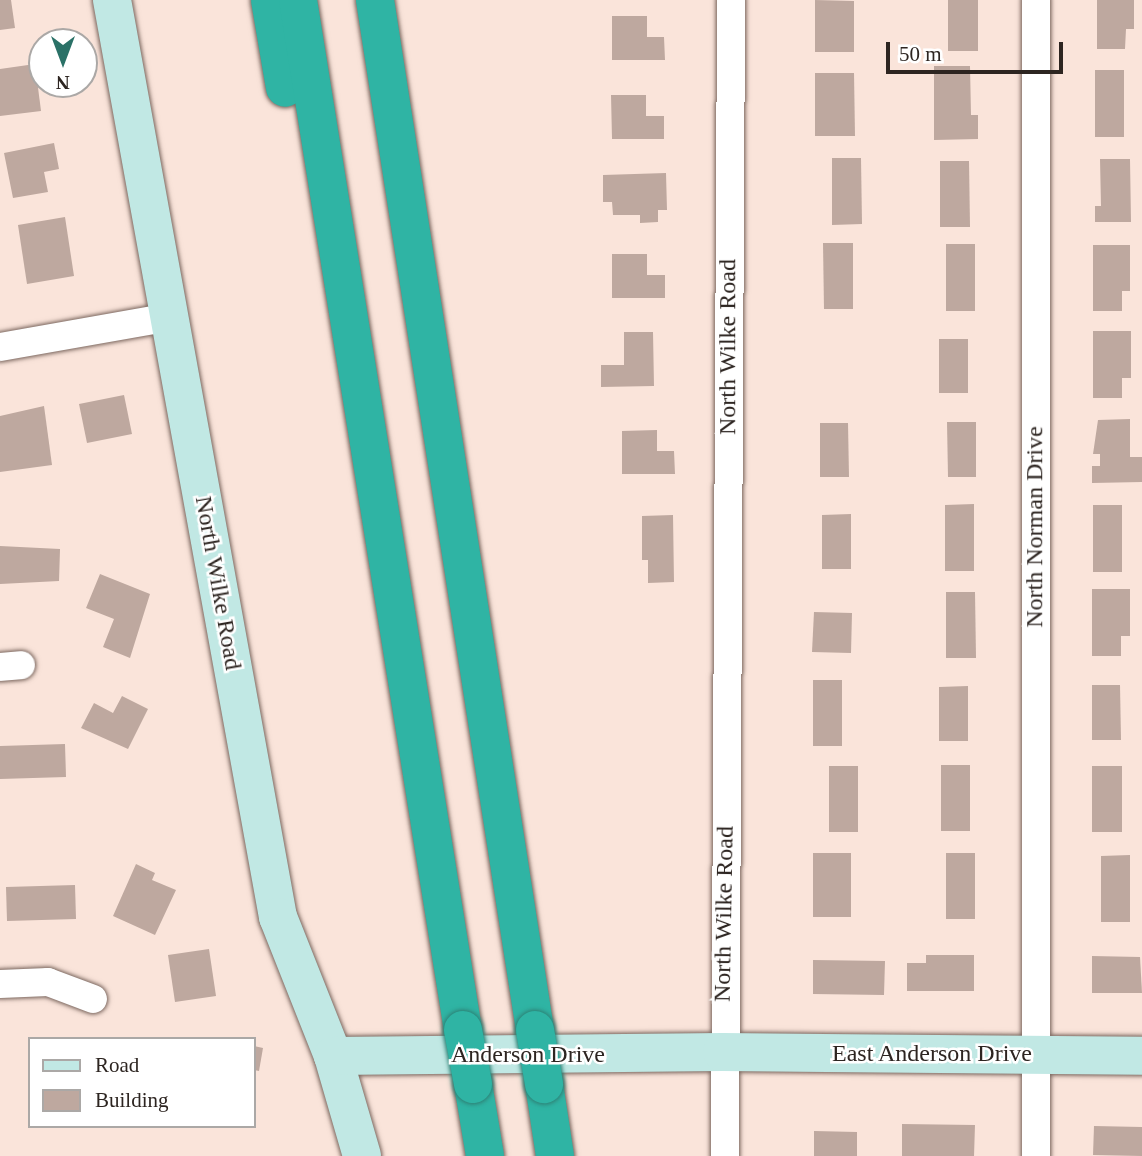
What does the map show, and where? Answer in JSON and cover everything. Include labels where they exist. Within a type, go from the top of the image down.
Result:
[{"type":"highway","points":[[270,0],[288,107],[336,250]]},
{"type":"highway","points":[[298,0],[336,250],[485,1156]]},
{"type":"highway","points":[[375,0],[555,1156]]},
{"type":"street","name":"North Wilke Road","points":[[112,0],[278,917],[333,1056],[362,1156]]},
{"type":"street","name":"North Wilke Road","points":[[725,1156],[722,1052],[731,0]]},
{"type":"street","name":"North Norman Drive","points":[[1036,0],[1033,1055],[1036,1156]]},
{"type":"street","points":[[0,347],[171,317]]},
{"type":"street","points":[[0,984],[48,982],[93,999]]},
{"type":"street","name":"East Anderson Drive","points":[[722,1052],[1142,1056]]},
{"type":"street","name":"Anderson Drive","points":[[333,1056],[722,1052]]},
{"type":"building","points":[[0,0],[11,0],[15,28],[0,30]]},
{"type":"building","points":[[815,0],[854,1],[854,52],[815,52]]},
{"type":"building","points":[[948,0],[978,0],[978,51],[948,51]]},
{"type":"building","points":[[1097,0],[1134,0],[1134,29],[1126,29],[1125,49],[1097,49]]},
{"type":"building","points":[[612,16],[647,16],[647,37],[664,37],[665,60],[612,60]]},
{"type":"building","points":[[28,65],[28,98],[39,98],[41,111],[0,116],[0,69]]},
{"type":"building","points":[[934,66],[970,66],[971,115],[978,115],[978,139],[934,140]]},
{"type":"building","points":[[1095,70],[1124,70],[1124,137],[1095,137]]},
{"type":"building","points":[[815,73],[854,73],[855,136],[815,136]]},
{"type":"building","points":[[611,95],[646,95],[646,116],[664,116],[664,139],[612,139]]},
{"type":"building","points":[[54,143],[59,169],[44,172],[48,192],[13,198],[4,153]]},
{"type":"building","points":[[832,158],[861,158],[862,224],[832,225]]},
{"type":"building","points":[[1100,159],[1130,159],[1131,222],[1095,222],[1095,206],[1101,206]]},
{"type":"building","points":[[940,161],[969,161],[970,227],[940,227]]},
{"type":"building","points":[[666,173],[667,210],[658,210],[658,222],[640,223],[640,215],[613,215],[612,202],[603,202],[603,175]]},
{"type":"building","points":[[65,217],[74,276],[27,284],[18,225]]},
{"type":"building","points":[[823,243],[853,243],[853,309],[824,309]]},
{"type":"building","points":[[946,244],[975,244],[975,311],[946,311]]},
{"type":"building","points":[[1093,245],[1130,245],[1130,291],[1122,291],[1122,311],[1093,311]]},
{"type":"building","points":[[612,254],[647,254],[647,275],[665,275],[665,298],[612,298]]},
{"type":"building","points":[[1093,331],[1131,331],[1131,378],[1122,378],[1122,398],[1093,398]]},
{"type":"building","points":[[624,332],[653,332],[654,386],[601,387],[601,365],[624,365]]},
{"type":"building","points":[[939,339],[968,339],[968,393],[939,393]]},
{"type":"building","points":[[124,395],[132,434],[87,443],[79,404]]},
{"type":"building","points":[[44,406],[52,465],[0,472],[0,416]]},
{"type":"building","points":[[1130,419],[1130,457],[1142,457],[1142,482],[1092,483],[1092,466],[1100,466],[1100,454],[1093,454],[1098,420]]},
{"type":"building","points":[[947,422],[976,422],[976,477],[948,477]]},
{"type":"building","points":[[820,423],[848,423],[849,477],[820,477]]},
{"type":"building","points":[[657,430],[657,451],[674,451],[675,474],[622,474],[622,431]]},
{"type":"building","points":[[974,504],[974,571],[945,571],[945,505]]},
{"type":"building","points":[[1093,505],[1122,505],[1122,572],[1093,572]]},
{"type":"building","points":[[851,514],[851,569],[822,569],[822,515]]},
{"type":"building","points":[[673,515],[674,582],[648,583],[648,560],[642,560],[642,516]]},
{"type":"building","points":[[0,546],[60,549],[59,581],[0,584]]},
{"type":"building","points":[[100,574],[150,594],[130,658],[103,647],[114,619],[86,608]]},
{"type":"building","points":[[1092,589],[1130,589],[1130,636],[1121,636],[1121,656],[1092,656]]},
{"type":"building","points":[[946,592],[975,592],[976,658],[946,658]]},
{"type":"building","points":[[814,612],[852,613],[851,653],[812,652]]},
{"type":"building","points":[[813,680],[842,680],[842,746],[813,746]]},
{"type":"building","points":[[1092,685],[1120,685],[1121,740],[1092,740]]},
{"type":"building","points":[[968,686],[968,741],[939,741],[939,687]]},
{"type":"building","points":[[122,696],[148,709],[128,749],[81,728],[94,703],[113,713]]},
{"type":"building","points":[[65,744],[66,777],[0,779],[0,746]]},
{"type":"building","points":[[941,765],[970,765],[970,831],[941,831]]},
{"type":"building","points":[[829,766],[858,766],[858,832],[829,832]]},
{"type":"building","points":[[1092,766],[1122,766],[1122,832],[1092,832]]},
{"type":"building","points":[[813,853],[851,853],[851,917],[813,917]]},
{"type":"building","points":[[946,853],[975,853],[975,919],[946,919]]},
{"type":"building","points":[[1130,855],[1130,922],[1101,922],[1101,856]]},
{"type":"building","points":[[136,864],[155,873],[152,880],[176,890],[155,935],[113,916]]},
{"type":"building","points":[[75,885],[76,919],[7,921],[6,887]]},
{"type":"building","points":[[209,949],[216,996],[175,1002],[168,955]]},
{"type":"building","points":[[926,955],[974,955],[974,991],[907,991],[907,963],[926,963]]},
{"type":"building","points":[[1092,956],[1140,957],[1142,993],[1092,993]]},
{"type":"building","points":[[813,960],[885,961],[884,995],[813,994]]},
{"type":"building","points":[[256,1046],[263,1048],[259,1071],[256,1070]]},
{"type":"building","points":[[902,1124],[975,1125],[974,1156],[902,1156]]},
{"type":"building","points":[[1094,1126],[1142,1127],[1142,1156],[1093,1155]]},
{"type":"building","points":[[814,1131],[857,1132],[857,1156],[814,1156]]}]
